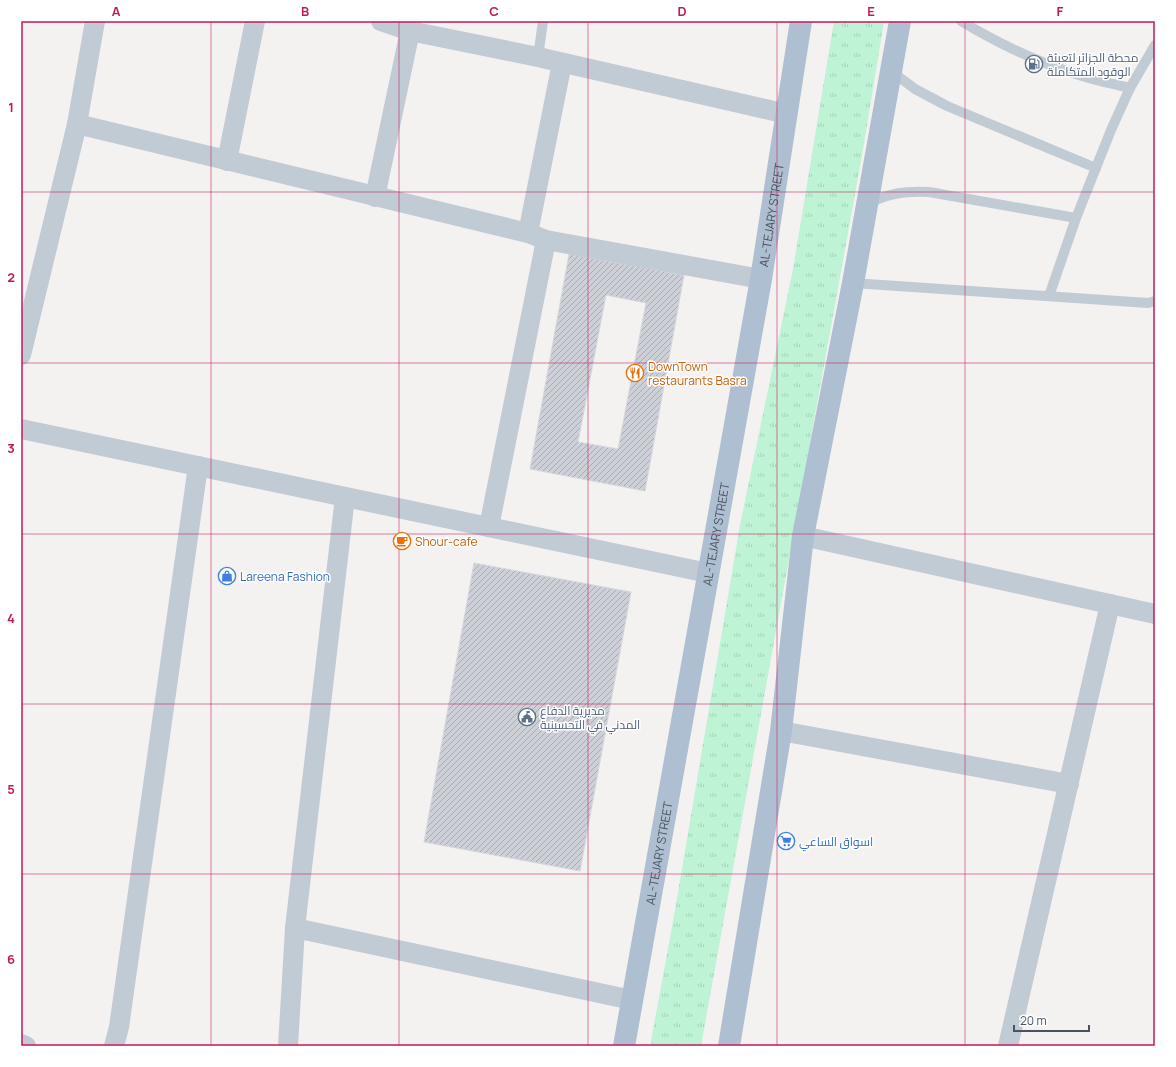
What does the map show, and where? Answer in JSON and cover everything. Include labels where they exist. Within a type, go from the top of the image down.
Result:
[{"type":"main road","name":"AL-TEJARY STREET","points":[[624,1046],[761,279],[801,21]]},
{"type":"main road","points":[[729,1046],[781,731],[803,536],[853,283],[900,21]]},
{"type":"street","points":[[21,355],[76,124],[94,21]]},
{"type":"street","points":[[227,161],[256,21]]},
{"type":"street","points":[[381,21],[410,31],[562,62],[787,114]]},
{"type":"street","points":[[375,197],[410,31]]},
{"type":"street","points":[[489,527],[537,236],[562,62]]},
{"type":"street","points":[[76,124],[537,236],[761,279]]},
{"type":"street","points":[[21,429],[708,573]]},
{"type":"street","points":[[114,1046],[121,1012],[198,466]]},
{"type":"street","points":[[288,1046],[295,928],[345,497]]},
{"type":"street","points":[[803,536],[1155,614]]},
{"type":"street","points":[[1008,1046],[1110,604]]},
{"type":"street","points":[[781,731],[1069,784]]},
{"type":"street","points":[[295,928],[632,1000]]},
{"type":"street","points":[[21,1044],[26,1046]]},
{"type":"lane","points":[[538,57],[543,21]]},
{"type":"lane","points":[[961,21],[991,39],[1036,60],[1082,76],[1130,88]]},
{"type":"lane","points":[[1049,296],[1076,218],[1096,168],[1130,88],[1155,45]]},
{"type":"lane","points":[[891,71],[915,89],[947,106],[1096,168]]},
{"type":"lane","points":[[867,204],[892,194],[913,191],[929,192],[1076,218]]},
{"type":"lane","points":[[853,283],[1148,303],[1155,301]]},
{"type":"green space","points":[[834,21],[884,21],[863,150],[701,1046],[650,1046],[674,916],[740,525],[793,269]]},
{"type":"building","points":[[569,254],[684,275],[645,491],[530,469]],"holes":[[[606,295],[646,303],[618,449],[578,442]]]},
{"type":"building","name":"مديرية الدفاع المدني في التحسينية","points":[[474,563],[631,592],[580,871],[424,842]]},
{"type":"place","name":"محطة الجزائر لتعبئة الوقود المتكاملة","points":[[1034,64]]},
{"type":"place","name":"DownTown restaurants Basra","points":[[635,373]]},
{"type":"place","name":"Shour-cafe","points":[[402,541]]},
{"type":"place","name":"Lareena Fashion","points":[[227,576]]},
{"type":"place","name":"مديرية الدفاع المدني في التحسينية","points":[[527,717]]},
{"type":"place","name":"اسواق الساعي","points":[[786,841]]}]
